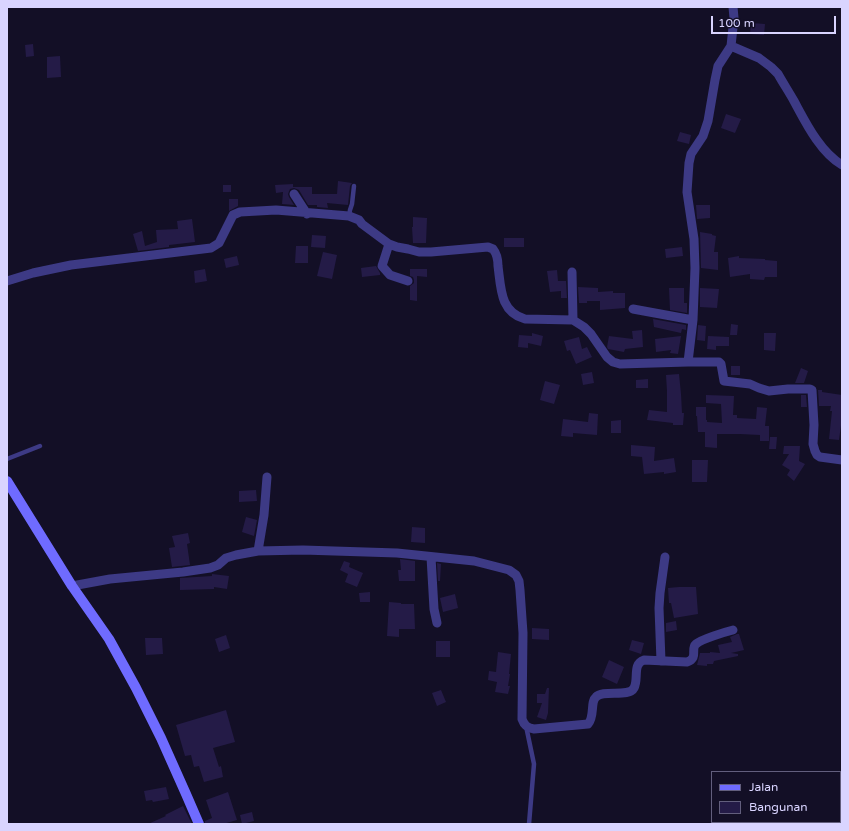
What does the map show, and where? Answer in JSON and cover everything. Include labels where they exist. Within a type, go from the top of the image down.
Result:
[{"type":"street","points":[[688,362],[695,268],[694,239],[688,192],[689,164],[691,154],[703,136],[706,128],[718,66],[731,46],[734,18],[733,7]]},
{"type":"street","points":[[731,46],[759,58],[778,74],[812,133],[827,154],[833,160],[842,165]]},
{"type":"street","points":[[294,194],[307,214]]},
{"type":"street","points":[[7,281],[33,273],[71,265],[211,248],[219,243],[233,215],[240,212],[276,210],[307,214],[349,216],[359,220],[389,244],[419,252],[493,248],[497,256],[502,295],[506,305],[512,312],[518,317],[525,319],[573,320],[584,327],[591,334],[607,357],[613,362],[620,364],[720,362],[724,381],[750,384],[769,391],[810,389],[812,390],[814,425],[813,444],[815,451],[820,457],[842,460]]},
{"type":"street","points":[[389,244],[382,266],[390,275],[408,281]]},
{"type":"street","points":[[572,272],[573,320]]},
{"type":"street","points":[[633,309],[692,320]]},
{"type":"street","points":[[258,551],[264,515],[267,477]]},
{"type":"street","points":[[7,481],[72,586],[109,639],[161,738],[199,824]]},
{"type":"street","points":[[72,586],[110,579],[210,568],[218,565],[226,558],[258,551],[350,551],[397,553],[474,561],[509,570],[516,575],[519,581],[523,633],[522,719],[526,726],[534,729],[588,724],[592,719],[594,700],[596,696],[631,692],[635,686],[638,662],[644,660],[690,661],[693,657],[694,647],[696,644],[711,637],[733,630]]},
{"type":"street","points":[[431,556],[434,610],[437,623]]},
{"type":"street","points":[[661,661],[659,608],[665,557]]},
{"type":"lane","points":[[349,216],[354,186]]},
{"type":"lane","points":[[7,459],[40,446]]},
{"type":"lane","points":[[526,726],[534,764],[529,824]]},
{"type":"building","points":[[751,23],[765,24],[764,35],[750,34]]},
{"type":"building","points":[[33,44],[34,56],[26,57],[25,45]]},
{"type":"building","points":[[60,56],[61,77],[47,78],[47,57]]},
{"type":"building","points":[[726,114],[741,119],[735,133],[721,128]]},
{"type":"building","points":[[680,132],[691,135],[689,144],[677,141]]},
{"type":"building","points":[[338,181],[352,183],[350,186],[348,205],[327,203],[328,208],[317,207],[317,205],[308,205],[299,190],[294,188],[290,189],[288,194],[294,205],[282,204],[283,192],[276,193],[275,185],[293,184],[293,187],[312,187],[312,194],[337,194]]},
{"type":"building","points":[[223,185],[231,185],[231,192],[223,192]]},
{"type":"building","points":[[229,199],[238,199],[238,206],[229,211]]},
{"type":"building","points":[[696,205],[710,205],[710,218],[697,219]]},
{"type":"building","points":[[413,217],[427,218],[426,243],[413,243]]},
{"type":"building","points":[[192,219],[195,242],[138,251],[133,234],[142,231],[145,246],[157,242],[156,230],[178,229],[177,221]]},
{"type":"building","points":[[700,232],[716,236],[714,252],[718,252],[718,270],[701,268]]},
{"type":"building","points":[[312,235],[326,236],[325,248],[311,247]]},
{"type":"building","points":[[504,238],[524,238],[524,247],[504,247]]},
{"type":"building","points":[[296,246],[308,246],[308,263],[295,263]]},
{"type":"building","points":[[682,247],[683,256],[666,258],[665,249]]},
{"type":"building","points":[[323,252],[337,255],[332,279],[317,276]]},
{"type":"building","points":[[237,256],[239,265],[226,268],[224,259]]},
{"type":"building","points":[[739,256],[739,258],[777,261],[777,277],[765,277],[764,280],[750,279],[750,274],[730,277],[728,258]]},
{"type":"building","points":[[376,266],[380,275],[362,277],[361,268]]},
{"type":"building","points":[[205,269],[207,281],[195,283],[194,271]]},
{"type":"building","points":[[410,269],[427,269],[427,277],[417,276],[417,301],[410,300],[410,286],[414,283],[414,280],[413,277],[410,276]]},
{"type":"building","points":[[557,270],[558,281],[566,281],[567,298],[561,298],[561,291],[550,292],[547,271]]},
{"type":"building","points":[[578,287],[598,288],[598,292],[613,291],[613,293],[625,293],[625,308],[600,310],[600,301],[587,301],[587,303],[579,303]]},
{"type":"building","points":[[669,288],[684,288],[684,303],[687,303],[687,313],[670,310]]},
{"type":"building","points":[[700,288],[719,289],[717,308],[700,307]]},
{"type":"building","points":[[653,319],[686,325],[686,330],[682,329],[681,333],[654,327]]},
{"type":"building","points":[[731,324],[738,325],[737,335],[730,335]]},
{"type":"building","points":[[698,325],[706,326],[705,341],[697,340]]},
{"type":"building","points":[[642,330],[643,347],[625,349],[624,352],[608,349],[609,336],[633,339],[632,331]]},
{"type":"building","points":[[532,333],[543,336],[541,346],[528,343],[528,348],[518,347],[519,335],[532,336]]},
{"type":"building","points":[[764,333],[776,333],[775,351],[764,350]]},
{"type":"building","points":[[681,336],[678,354],[670,353],[671,350],[656,352],[655,339]]},
{"type":"building","points":[[708,336],[729,337],[729,346],[716,346],[716,350],[707,349]]},
{"type":"building","points":[[579,337],[582,349],[587,347],[592,357],[576,364],[570,350],[567,351],[564,341]]},
{"type":"building","points":[[731,366],[740,366],[740,375],[731,375]]},
{"type":"building","points":[[801,368],[808,371],[804,383],[795,383]]},
{"type":"building","points":[[592,372],[594,383],[583,385],[581,374]]},
{"type":"building","points":[[679,374],[682,413],[684,413],[683,425],[673,425],[673,423],[647,420],[649,410],[667,412],[666,375]]},
{"type":"building","points":[[648,379],[648,388],[636,388],[636,380]]},
{"type":"building","points":[[545,381],[560,385],[554,404],[540,400]]},
{"type":"building","points":[[818,390],[842,395],[842,418],[839,440],[829,439],[832,411],[830,411],[831,406],[819,406]]},
{"type":"building","points":[[706,395],[734,396],[733,415],[737,415],[737,418],[756,419],[757,407],[767,408],[765,426],[769,426],[769,441],[760,441],[760,435],[717,434],[717,448],[705,447],[705,432],[698,432],[696,407],[706,407],[707,422],[722,423],[721,404],[706,403]]},
{"type":"building","points":[[801,395],[806,395],[807,407],[801,407]]},
{"type":"building","points":[[589,413],[598,414],[597,435],[573,433],[573,437],[561,436],[563,419],[588,422]]},
{"type":"building","points":[[621,420],[621,433],[611,433],[611,421]]},
{"type":"building","points":[[770,437],[777,437],[776,449],[769,449]]},
{"type":"building","points":[[631,445],[655,447],[654,461],[674,458],[676,472],[664,474],[664,472],[644,474],[642,457],[631,456]]},
{"type":"building","points":[[784,446],[800,446],[799,461],[805,464],[794,481],[787,475],[790,470],[782,465],[789,454],[783,454]]},
{"type":"building","points":[[692,460],[708,460],[707,482],[692,482]]},
{"type":"building","points":[[256,490],[257,501],[239,502],[239,491]]},
{"type":"building","points":[[246,517],[257,520],[254,536],[242,532]]},
{"type":"building","points":[[412,527],[425,528],[425,543],[411,542]]},
{"type":"building","points":[[188,533],[190,543],[187,544],[190,565],[172,567],[169,548],[175,547],[172,536]]},
{"type":"building","points":[[400,559],[415,561],[415,581],[399,581],[398,570],[401,570]]},
{"type":"building","points":[[344,561],[350,563],[349,567],[363,573],[357,587],[345,582],[348,574],[340,570]]},
{"type":"building","points":[[437,563],[441,564],[440,581],[438,581]]},
{"type":"building","points":[[212,574],[229,576],[227,589],[214,587],[214,589],[180,590],[180,578],[212,576]]},
{"type":"building","points":[[696,587],[698,614],[674,618],[671,603],[669,603],[668,588]]},
{"type":"building","points":[[370,592],[370,602],[360,602],[359,593]]},
{"type":"building","points":[[455,594],[458,608],[443,612],[440,598]]},
{"type":"building","points":[[389,602],[414,604],[415,629],[399,629],[399,637],[387,636]]},
{"type":"building","points":[[676,621],[677,630],[666,632],[666,623]]},
{"type":"building","points":[[532,628],[549,629],[549,640],[532,639]]},
{"type":"building","points":[[739,634],[744,650],[731,653],[738,654],[738,656],[714,661],[713,664],[707,664],[707,666],[697,665],[700,653],[720,653],[718,645],[732,642],[730,637]]},
{"type":"building","points":[[226,635],[230,648],[219,652],[215,639]]},
{"type":"building","points":[[145,638],[162,638],[163,654],[146,655]]},
{"type":"building","points":[[632,640],[644,643],[641,654],[629,650]]},
{"type":"building","points":[[436,641],[450,641],[450,657],[436,657]]},
{"type":"building","points":[[498,652],[511,654],[508,686],[510,686],[508,694],[495,692],[497,682],[488,680],[489,671],[496,672]]},
{"type":"building","points":[[609,660],[624,667],[617,684],[602,677]]},
{"type":"building","points":[[547,688],[549,688],[548,713],[546,720],[537,717],[542,703],[537,703],[537,694],[545,694]]},
{"type":"building","points":[[441,690],[446,702],[437,706],[432,693]]},
{"type":"building","points":[[226,710],[235,742],[213,748],[219,767],[221,766],[223,777],[204,782],[199,766],[194,767],[191,755],[185,756],[176,725]]},
{"type":"building","points":[[166,787],[169,799],[153,802],[152,800],[146,801],[144,791]]},
{"type":"building","points":[[228,792],[237,820],[223,824],[205,824],[205,821],[212,818],[206,800]]},
{"type":"building","points":[[183,806],[192,824],[148,824],[166,816],[165,815]]},
{"type":"building","points":[[252,812],[254,821],[242,824],[240,815]]}]
